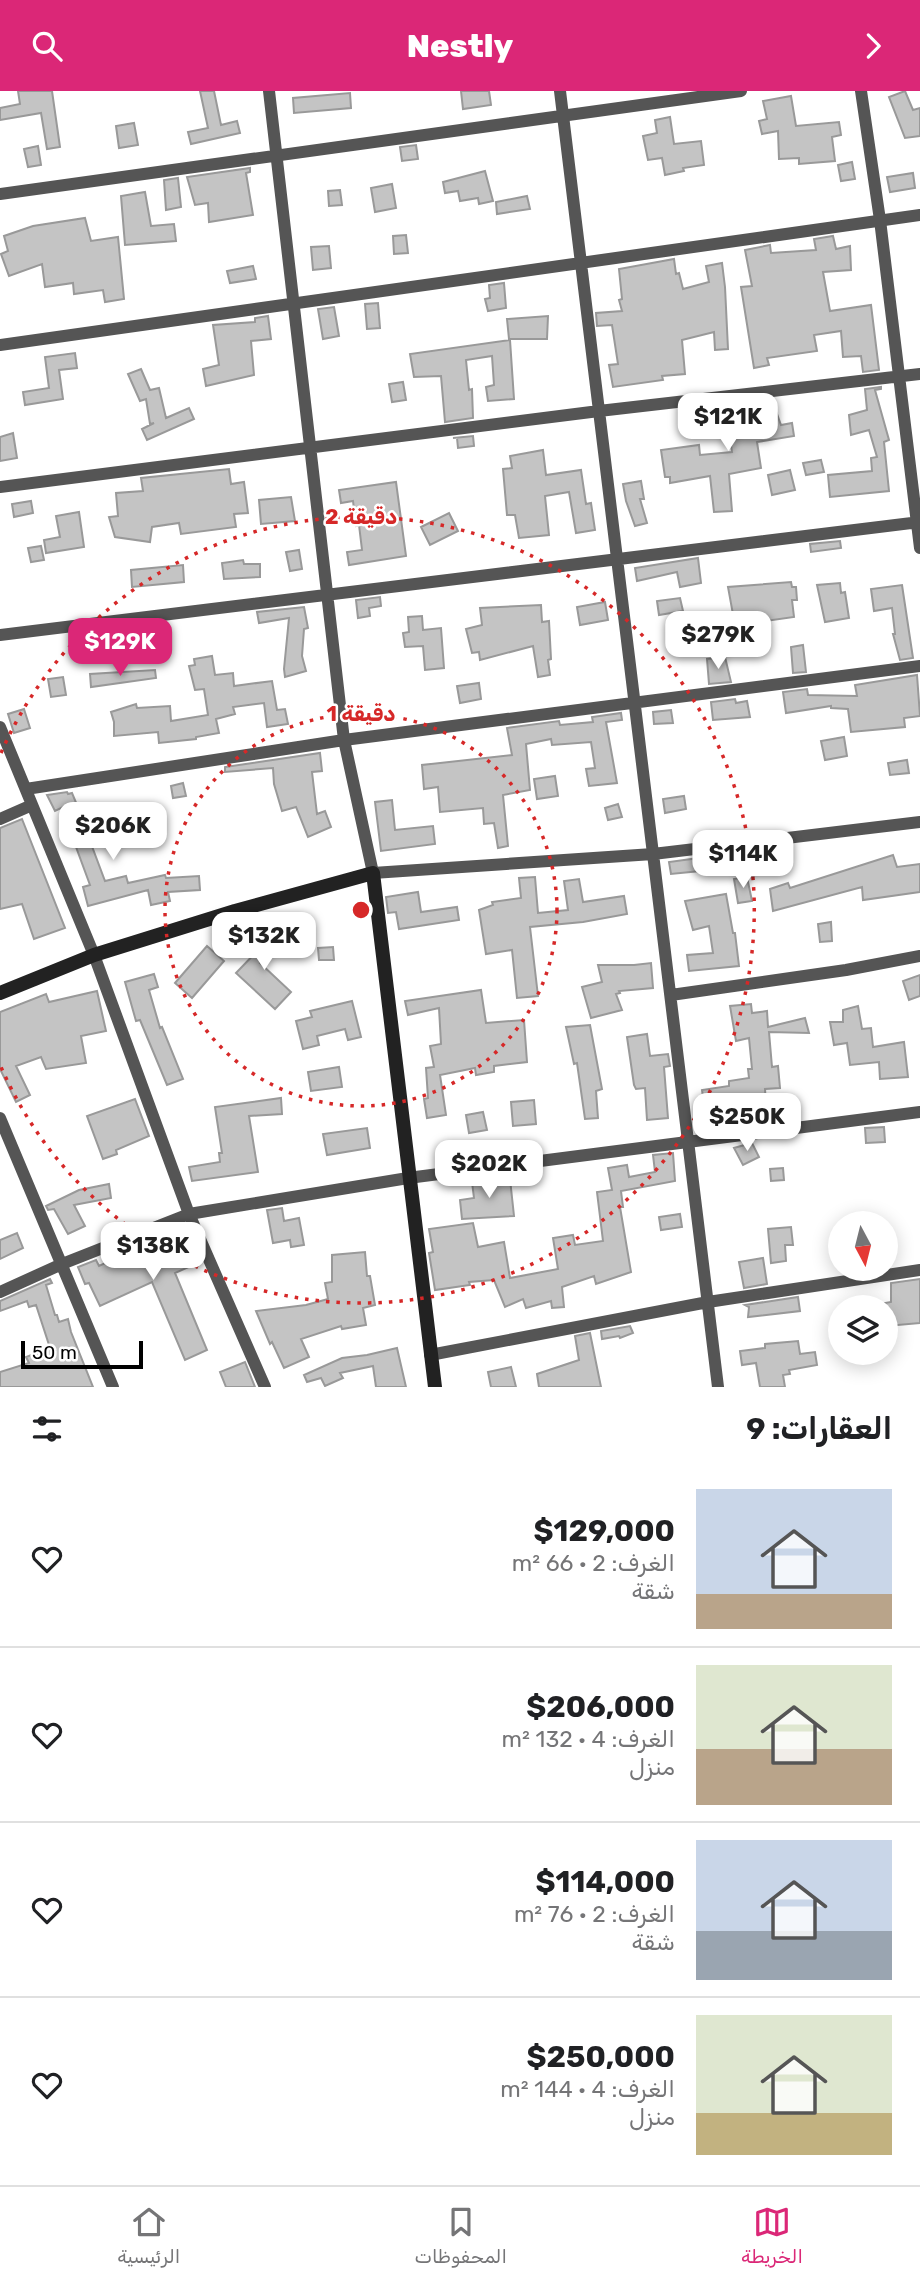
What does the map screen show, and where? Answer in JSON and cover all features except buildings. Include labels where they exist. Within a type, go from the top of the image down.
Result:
[{"type":"main road","points":[[0,993],[93,954],[373,873],[435,1387]]},
{"type":"street","points":[[269,91],[344,740],[373,873],[653,854],[920,822]]},
{"type":"street","points":[[560,91],[718,1387]]},
{"type":"street","points":[[0,194],[741,91]]},
{"type":"street","points":[[861,91],[880,220],[920,548]]},
{"type":"street","points":[[0,345],[920,215]]},
{"type":"street","points":[[0,487],[599,411],[920,374]]},
{"type":"street","points":[[0,635],[918,523]]},
{"type":"street","points":[[26,789],[344,740],[920,666]]},
{"type":"street","points":[[0,727],[93,954],[189,1214],[265,1387]]},
{"type":"street","points":[[0,819],[32,805]]},
{"type":"street","points":[[671,995],[846,970],[920,956]]},
{"type":"street","points":[[0,1292],[62,1264],[189,1214],[408,1178],[920,1112]]},
{"type":"street","points":[[0,1118],[113,1387]]},
{"type":"street","points":[[430,1355],[708,1302],[920,1270]]}]
